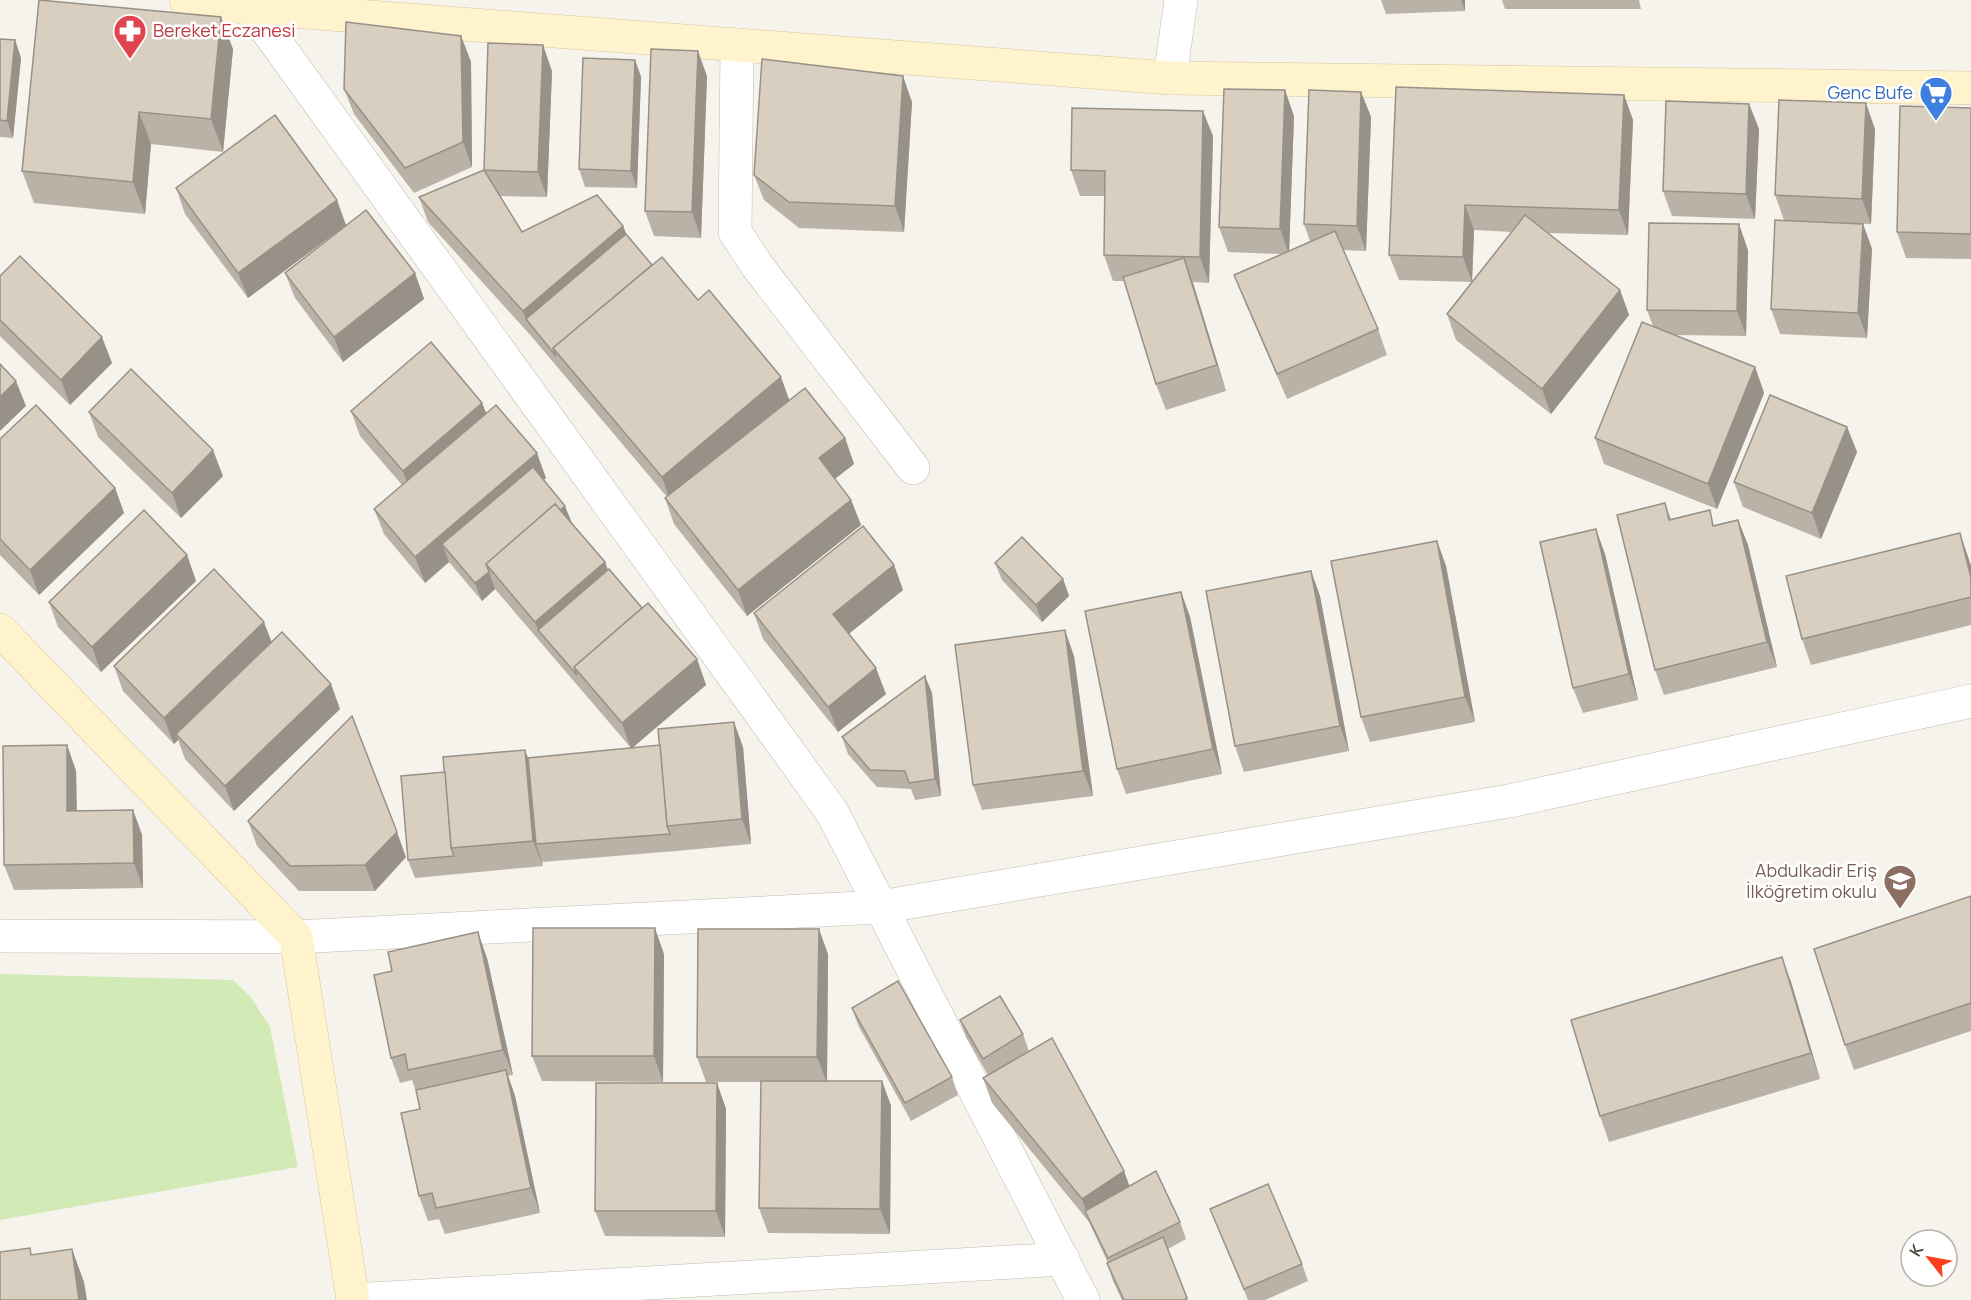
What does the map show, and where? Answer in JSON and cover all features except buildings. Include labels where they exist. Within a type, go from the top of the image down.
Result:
[{"type":"main road","points":[[186,0],[1170,78],[1971,88]]},
{"type":"main road","points":[[0,630],[296,937],[353,1300]]},
{"type":"street","points":[[1170,78],[1181,0]]},
{"type":"street","points":[[253,4],[832,812],[1083,1300]]},
{"type":"street","points":[[736,45],[735,232],[758,267],[913,468]]},
{"type":"street","points":[[0,936],[296,937],[880,907],[1509,801],[1971,701]]},
{"type":"street","points":[[353,1300],[1063,1259]]},
{"type":"green space","points":[[0,974],[233,980],[250,996],[270,1027],[298,1167],[0,1220]]},
{"type":"place","name":"Bereket Eczanesi","points":[[130,60]]},
{"type":"place","name":"Genc Bufe","points":[[1936,122]]},
{"type":"place","name":"Abdulkadir Eriş İlköğretim okulu","points":[[1900,910]]}]
